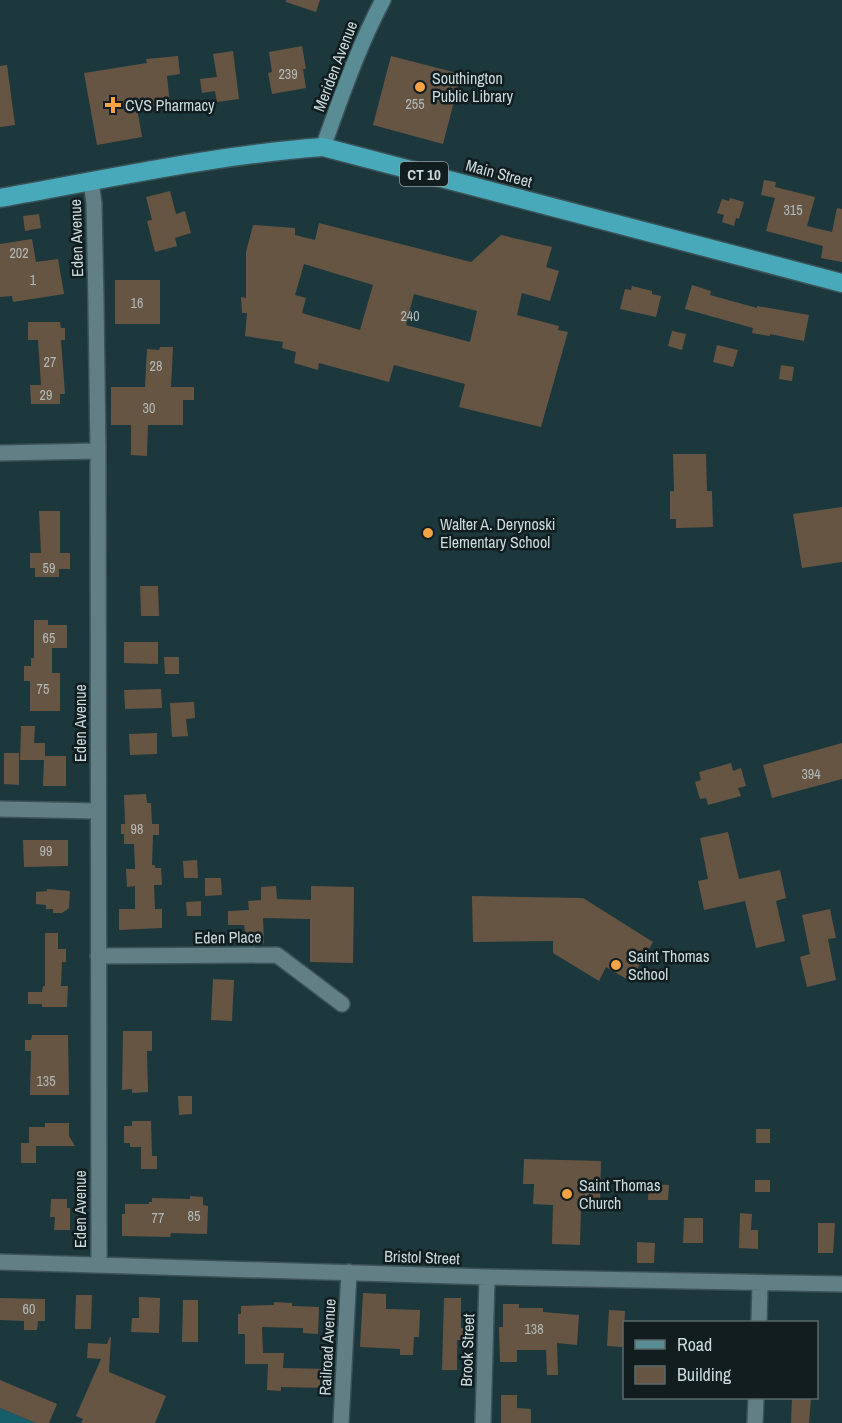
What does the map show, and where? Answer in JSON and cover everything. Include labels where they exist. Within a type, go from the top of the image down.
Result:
[{"type":"highway","name":"Main Street","points":[[0,198],[268,151],[323,147],[842,283]]},
{"type":"main road","name":"Meriden Avenue","points":[[323,147],[352,69],[383,0]]},
{"type":"street","name":"Eden Avenue","points":[[91,182],[94,203],[98,451],[99,1265]]},
{"type":"street","points":[[0,453],[98,451]]},
{"type":"street","points":[[0,808],[98,811]]},
{"type":"street","name":"Eden Place","points":[[98,956],[277,955],[342,1004]]},
{"type":"street","name":"Bristol Street","points":[[0,1262],[487,1277],[842,1284]]},
{"type":"street","name":"Railroad Avenue","points":[[341,1423],[348,1272]]},
{"type":"street","name":"Brook Street","points":[[483,1423],[487,1277]]},
{"type":"street","points":[[759,1321],[760,1284]]},
{"type":"street","points":[[755,1423],[756,1399]]},
{"type":"shaded area","points":[[0,1408],[36,1423],[0,1423]]},
{"type":"building","points":[[286,0],[320,0],[316,12],[286,2]]},
{"type":"building","points":[[302,46],[306,69],[303,69],[306,88],[272,94],[268,73],[272,72],[269,52]]},
{"type":"building","points":[[233,51],[239,99],[217,102],[215,91],[202,93],[200,79],[217,77],[213,54]]},
{"type":"building","name":"CVS Pharmacy","points":[[178,56],[180,74],[167,76],[170,105],[137,108],[142,137],[97,145],[84,73],[147,63],[146,59]]},
{"type":"building","name":"Southington Public Library","points":[[391,56],[461,74],[443,144],[373,125]]},
{"type":"building","points":[[7,65],[15,125],[0,127],[0,66]]},
{"type":"building","points":[[764,180],[776,182],[775,187],[815,197],[807,226],[832,232],[837,208],[842,209],[842,262],[821,258],[823,246],[766,231],[775,198],[761,195]]},
{"type":"building","points":[[170,191],[176,214],[185,211],[191,233],[175,238],[177,246],[155,252],[147,221],[152,220],[146,197]]},
{"type":"building","points":[[730,198],[744,202],[739,219],[736,218],[734,226],[722,222],[724,215],[717,213],[722,199],[729,201]]},
{"type":"building","points":[[39,214],[41,228],[25,231],[23,216]]},
{"type":"building","points":[[319,223],[471,262],[501,235],[552,247],[546,267],[559,271],[550,301],[522,293],[517,315],[559,326],[558,330],[568,332],[541,427],[459,407],[465,384],[394,365],[389,382],[319,363],[318,370],[294,363],[296,352],[282,348],[283,342],[245,336],[247,313],[242,313],[241,297],[246,298],[246,252],[253,225],[295,228],[295,235],[315,240]],"holes":[[[304,264],[373,285],[360,330],[302,313],[306,298],[295,295]],[[414,294],[477,311],[470,342],[406,325]]]},
{"type":"building","points":[[32,239],[36,262],[58,259],[64,294],[13,302],[12,296],[0,297],[0,244]]},
{"type":"building","points":[[115,280],[160,280],[160,324],[115,324]]},
{"type":"building","points":[[692,285],[711,291],[710,295],[757,308],[757,306],[809,315],[804,341],[752,333],[753,328],[685,309]]},
{"type":"building","points":[[632,286],[661,296],[656,317],[620,309],[625,289],[631,290]]},
{"type":"building","points":[[28,322],[60,322],[61,328],[65,328],[65,340],[61,340],[65,394],[60,394],[60,404],[31,404],[30,385],[41,385],[38,340],[28,340]]},
{"type":"building","points":[[672,331],[686,334],[682,350],[668,346]]},
{"type":"building","points":[[717,345],[738,350],[733,367],[713,362]]},
{"type":"building","points":[[160,347],[173,347],[171,387],[194,387],[194,400],[183,400],[183,425],[148,425],[147,456],[131,455],[131,425],[111,425],[111,387],[145,387],[147,349],[159,350]]},
{"type":"building","points":[[781,365],[794,367],[792,381],[779,379]]},
{"type":"building","points":[[673,454],[706,454],[707,491],[712,491],[713,527],[676,528],[676,519],[670,519],[670,491],[674,491]]},
{"type":"building","points":[[842,507],[842,562],[802,568],[793,514]]},
{"type":"building","points":[[39,511],[60,511],[60,553],[70,553],[70,569],[59,569],[59,577],[35,577],[35,568],[30,568],[30,553],[41,553]]},
{"type":"building","points":[[140,586],[158,586],[159,616],[141,616]]},
{"type":"building","points":[[34,620],[48,620],[48,625],[67,625],[67,648],[52,648],[52,673],[60,673],[60,711],[30,711],[30,681],[24,681],[24,666],[31,666],[31,658],[34,658]]},
{"type":"building","points":[[124,642],[158,642],[158,664],[124,663]]},
{"type":"building","points":[[164,657],[179,657],[179,674],[165,674]]},
{"type":"building","points":[[161,689],[162,708],[125,709],[124,690]]},
{"type":"building","points":[[194,702],[195,718],[186,719],[188,736],[172,737],[170,703]]},
{"type":"building","points":[[21,726],[35,726],[34,743],[45,743],[45,756],[66,756],[66,786],[43,786],[44,760],[20,760]]},
{"type":"building","points":[[157,733],[157,754],[130,755],[129,734]]},
{"type":"building","points":[[842,743],[842,779],[772,798],[763,765]]},
{"type":"building","points":[[4,753],[19,753],[19,785],[4,784]]},
{"type":"building","points":[[731,763],[733,771],[741,768],[746,786],[738,788],[741,796],[708,805],[706,798],[700,799],[695,782],[701,780],[699,772]]},
{"type":"building","points":[[146,794],[147,803],[151,803],[152,824],[159,824],[159,835],[153,835],[152,865],[155,865],[155,868],[161,868],[162,885],[154,885],[155,909],[162,909],[162,928],[119,930],[119,909],[135,909],[135,886],[127,887],[126,869],[135,869],[134,844],[124,844],[124,834],[121,834],[121,824],[125,824],[124,795]]},
{"type":"building","points":[[728,832],[739,879],[780,870],[786,898],[776,901],[785,941],[756,948],[745,901],[704,910],[698,881],[708,879],[700,838]]},
{"type":"building","points":[[23,840],[68,840],[68,866],[24,867]]},
{"type":"building","points":[[197,860],[198,878],[184,878],[183,861]]},
{"type":"building","points":[[205,878],[221,878],[222,895],[205,896]]},
{"type":"building","points":[[276,886],[277,899],[311,900],[311,886],[354,887],[353,963],[310,962],[310,919],[263,918],[264,943],[247,944],[244,925],[228,925],[228,911],[249,910],[248,901],[261,900],[261,887]]},
{"type":"building","points":[[47,889],[70,891],[69,908],[62,913],[53,913],[53,909],[46,909],[46,905],[36,904],[36,892],[47,891]]},
{"type":"building","points":[[472,896],[583,898],[653,942],[630,981],[606,967],[599,981],[553,953],[553,941],[473,942]]},
{"type":"building","points":[[201,901],[201,916],[187,916],[186,902]]},
{"type":"building","points":[[830,909],[836,938],[828,939],[836,980],[807,987],[800,957],[810,954],[802,915]]},
{"type":"building","points":[[45,933],[58,933],[58,949],[66,949],[66,962],[62,962],[61,986],[68,986],[67,1007],[42,1007],[42,1004],[28,1004],[28,992],[42,992],[45,986]]},
{"type":"building","points":[[213,979],[234,980],[232,1021],[211,1020]]},
{"type":"building","points":[[123,1031],[152,1031],[152,1051],[147,1051],[148,1092],[132,1093],[132,1089],[122,1090]]},
{"type":"building","points":[[32,1035],[68,1035],[69,1095],[30,1095],[31,1051],[25,1051],[25,1040],[31,1040]]},
{"type":"building","points":[[178,1096],[192,1096],[192,1114],[179,1115]]},
{"type":"building","points":[[132,1121],[151,1121],[152,1156],[157,1156],[157,1169],[141,1169],[141,1147],[130,1147],[130,1143],[124,1143],[124,1126],[132,1126]]},
{"type":"building","points":[[45,1123],[69,1123],[69,1136],[75,1146],[36,1146],[36,1163],[21,1163],[21,1143],[29,1143],[29,1127],[45,1127]]},
{"type":"building","points":[[756,1129],[770,1129],[770,1143],[756,1143]]},
{"type":"building","name":"Saint Thomas Church","points":[[524,1159],[601,1161],[600,1206],[581,1206],[580,1245],[552,1244],[553,1205],[533,1204],[534,1184],[523,1184]]},
{"type":"building","points":[[755,1180],[770,1180],[770,1192],[755,1192]]},
{"type":"building","points":[[649,1184],[669,1185],[668,1200],[648,1200]]},
{"type":"building","points":[[190,1196],[203,1197],[203,1205],[208,1206],[207,1234],[171,1233],[170,1237],[122,1236],[122,1214],[125,1214],[125,1204],[149,1204],[152,1198],[190,1199]]},
{"type":"building","points":[[51,1199],[67,1199],[67,1208],[70,1208],[70,1230],[54,1230],[55,1217],[50,1217]]},
{"type":"building","points":[[740,1213],[752,1214],[751,1230],[758,1230],[758,1249],[739,1248]]},
{"type":"building","points":[[684,1218],[703,1218],[703,1243],[683,1243]]},
{"type":"building","points":[[818,1223],[835,1223],[833,1253],[818,1253]]},
{"type":"building","points":[[637,1242],[655,1243],[654,1263],[637,1263]]},
{"type":"building","points":[[363,1293],[386,1294],[386,1309],[420,1310],[419,1337],[414,1337],[413,1355],[400,1355],[400,1349],[360,1347]]},
{"type":"building","points":[[76,1295],[92,1295],[91,1329],[75,1329]]},
{"type":"building","points":[[139,1297],[160,1298],[159,1333],[131,1332],[132,1318],[139,1318]]},
{"type":"building","points":[[0,1298],[45,1299],[45,1321],[38,1321],[37,1330],[24,1330],[24,1321],[0,1320]]},
{"type":"building","points":[[444,1298],[461,1298],[461,1328],[468,1328],[468,1340],[457,1340],[457,1370],[442,1370]]},
{"type":"building","points":[[183,1300],[198,1300],[198,1342],[182,1342]]},
{"type":"building","points":[[274,1302],[292,1303],[292,1306],[319,1307],[318,1334],[303,1333],[303,1328],[262,1327],[263,1353],[284,1353],[283,1368],[327,1369],[327,1388],[281,1387],[281,1391],[267,1390],[268,1364],[245,1364],[245,1334],[238,1334],[238,1314],[241,1314],[241,1306],[274,1305]]},
{"type":"building","points":[[503,1304],[519,1304],[519,1308],[543,1308],[543,1312],[579,1315],[577,1345],[557,1343],[558,1375],[547,1375],[546,1350],[517,1350],[517,1362],[500,1362],[499,1327],[503,1327]]},
{"type":"building","points":[[609,1310],[625,1311],[622,1347],[607,1346]]},
{"type":"building","points":[[110,1337],[109,1372],[166,1396],[155,1423],[81,1423],[83,1419],[76,1416],[101,1359],[87,1358],[88,1343],[107,1344]]},
{"type":"building","points":[[0,1380],[57,1404],[49,1423],[36,1423],[0,1408]]},
{"type":"building","points":[[501,1395],[517,1395],[517,1408],[531,1409],[531,1423],[501,1423]]},
{"type":"building","points":[[792,1399],[811,1399],[809,1423],[791,1423]]},
{"type":"place","name":"Southington Public Library","points":[[420,87]]},
{"type":"place","name":"CVS Pharmacy","points":[[113,105]]},
{"type":"place","name":"Walter A. Derynoski Elementary School","points":[[428,533]]},
{"type":"place","name":"Saint Thomas School","points":[[616,965]]},
{"type":"place","name":"Saint Thomas Church","points":[[567,1194]]}]
